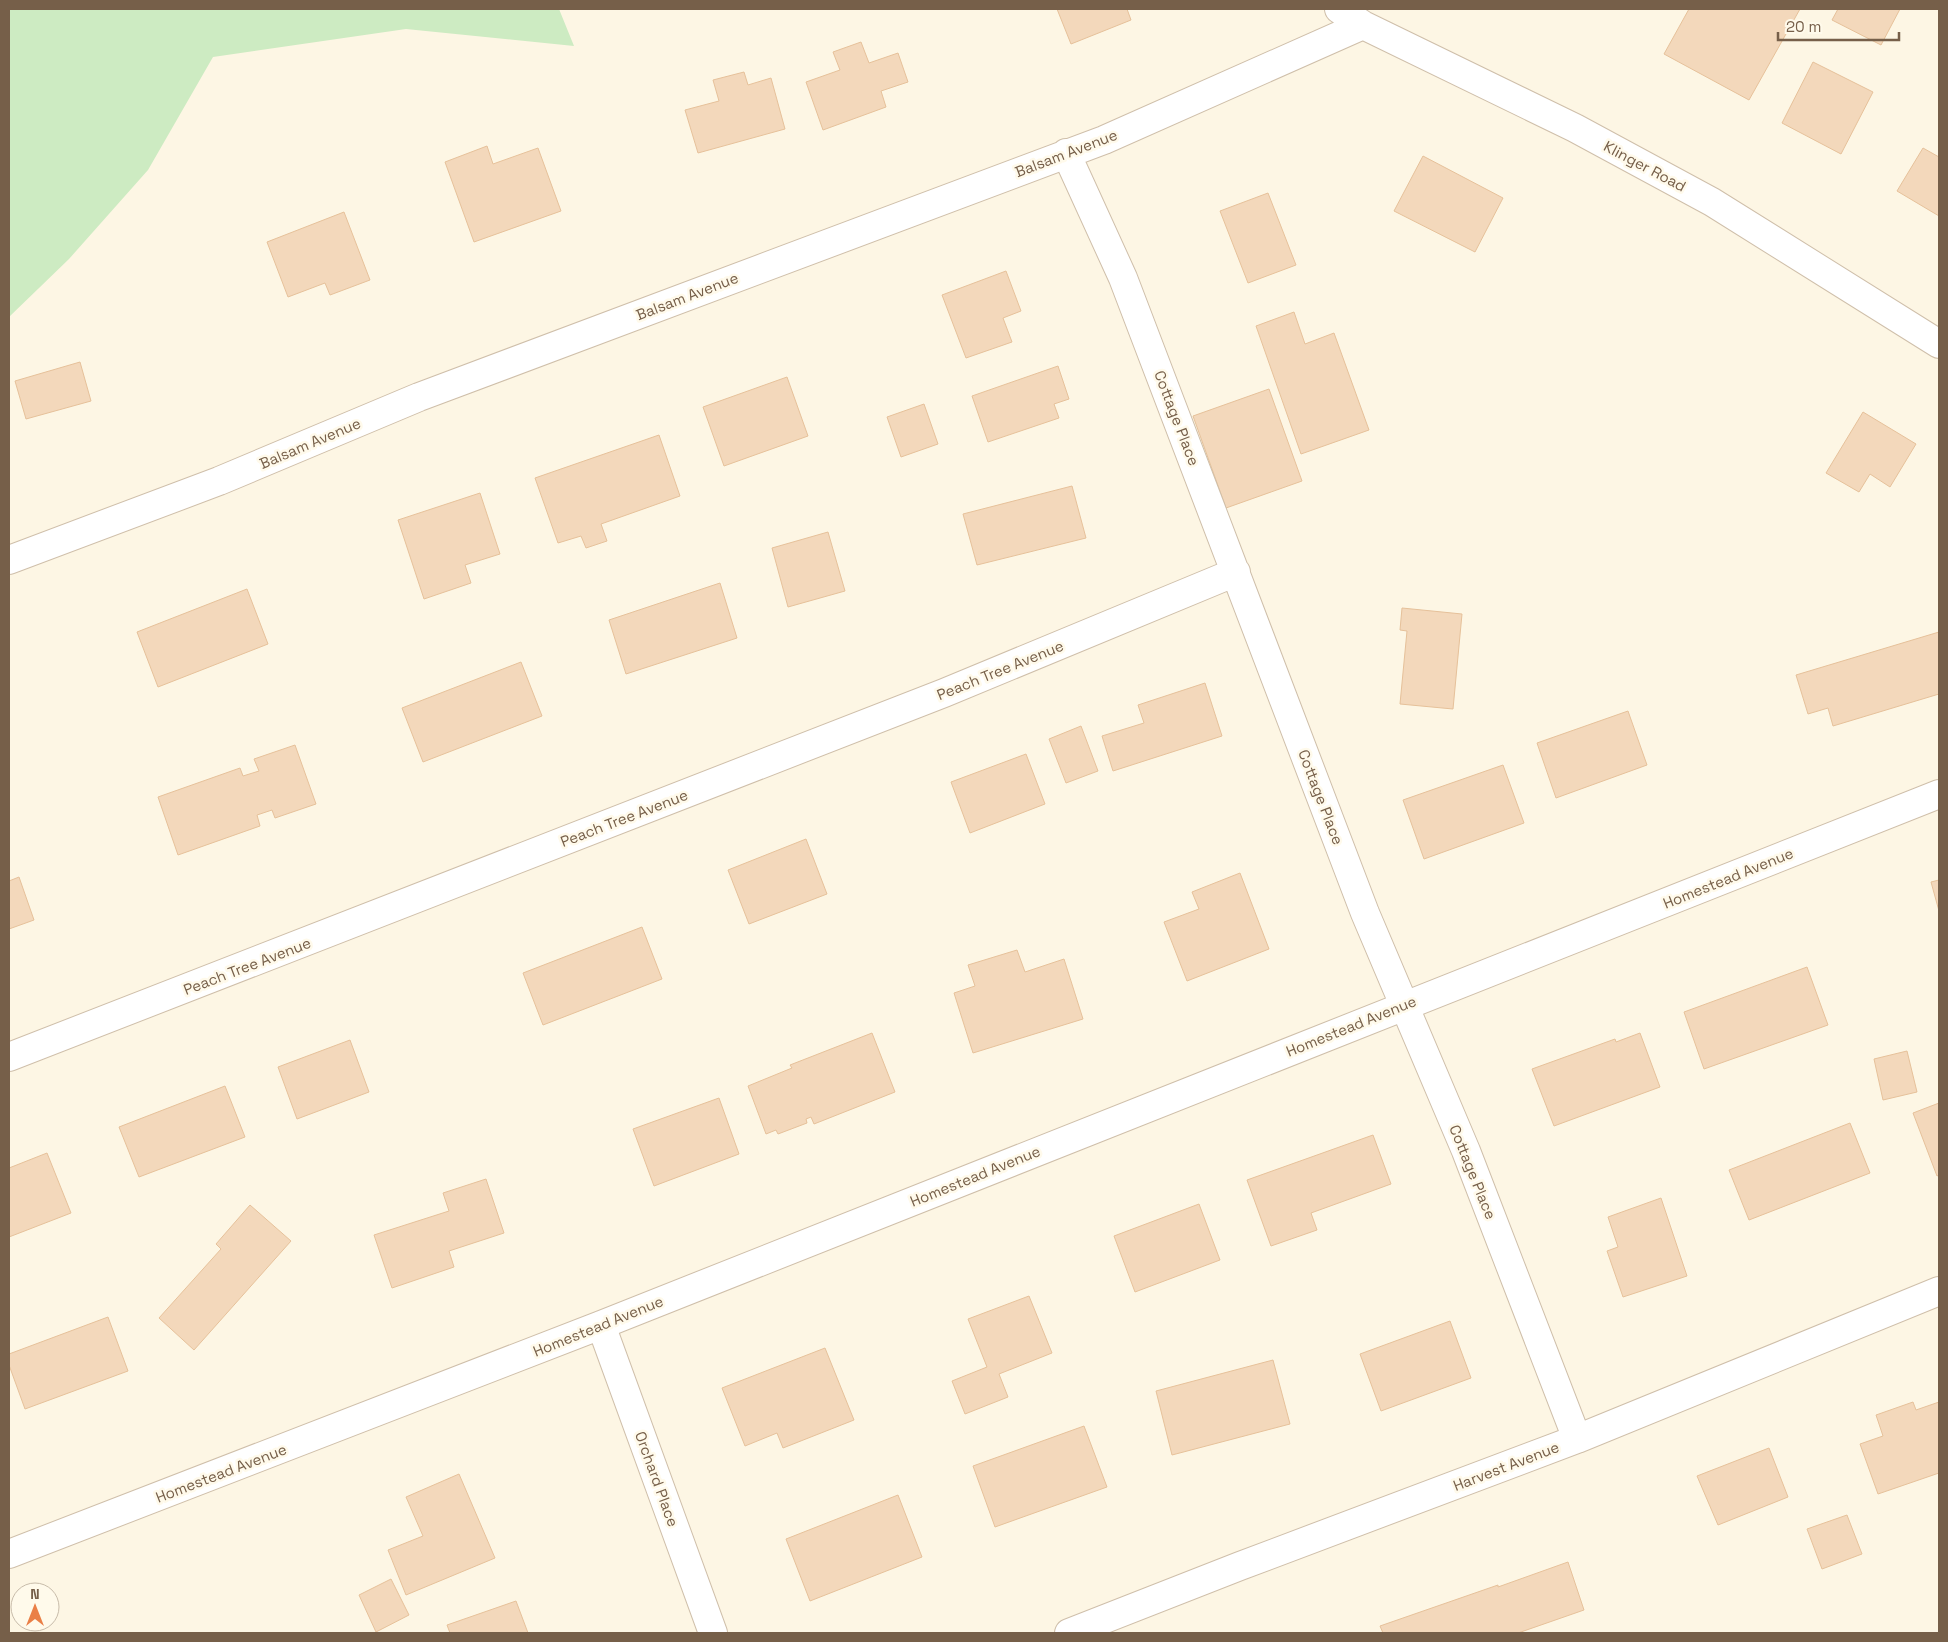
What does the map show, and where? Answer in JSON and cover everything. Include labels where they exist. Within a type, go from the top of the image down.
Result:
[{"type":"street","name":"Klinger Road","points":[[1339,9],[1363,25],[1575,128],[1712,202],[1939,344]]},
{"type":"street","name":"Balsam Avenue","points":[[9,560],[219,481],[419,397],[1104,140],[1363,25]]},
{"type":"street","name":"Cottage Place","points":[[1066,153],[1124,278],[1365,913],[1466,1152],[1577,1440]]},
{"type":"street","name":"Peach Tree Avenue","points":[[9,1058],[944,693],[1236,572]]},
{"type":"street","name":"Homestead Avenue","points":[[9,1554],[601,1325],[1939,794]]},
{"type":"street","name":"Harvest Avenue","points":[[1069,1633],[1240,1566],[1577,1440],[1939,1291]]},
{"type":"street","name":"Orchard Place","points":[[601,1325],[713,1633]]},
{"type":"green space","points":[[9,9],[559,9],[574,46],[406,29],[213,57],[148,170],[69,259],[9,317]]},
{"type":"building","points":[[1057,9],[1127,9],[1131,20],[1071,44]]},
{"type":"building","points":[[1689,9],[1800,9],[1749,100],[1664,54]]},
{"type":"building","points":[[1838,9],[1900,9],[1881,45],[1832,20]]},
{"type":"building","points":[[861,42],[869,63],[898,53],[908,82],[881,91],[886,107],[823,130],[806,82],[840,70],[833,52]]},
{"type":"building","points":[[1813,62],[1873,92],[1841,154],[1782,123]]},
{"type":"building","points":[[744,72],[748,85],[771,78],[785,129],[698,153],[685,110],[719,101],[713,80]]},
{"type":"building","points":[[487,146],[493,164],[538,148],[561,211],[474,242],[445,162]]},
{"type":"building","points":[[1923,148],[1939,157],[1939,216],[1897,191]]},
{"type":"building","points":[[1423,156],[1503,198],[1475,252],[1394,211]]},
{"type":"building","points":[[1268,193],[1296,265],[1248,283],[1220,211]]},
{"type":"building","points":[[344,212],[370,280],[330,295],[325,283],[288,297],[267,242]]},
{"type":"building","points":[[1006,271],[1021,311],[1003,318],[1012,342],[966,358],[942,295]]},
{"type":"building","points":[[1294,312],[1305,344],[1334,333],[1369,430],[1301,454],[1256,326]]},
{"type":"building","points":[[80,362],[91,401],[26,419],[15,381]]},
{"type":"building","points":[[1058,366],[1069,399],[1054,404],[1059,418],[988,442],[972,396]]},
{"type":"building","points":[[787,377],[808,436],[724,466],[703,407]]},
{"type":"building","points":[[1269,389],[1302,481],[1226,508],[1193,416]]},
{"type":"building","points":[[924,404],[938,444],[901,457],[887,417]]},
{"type":"building","points":[[1863,412],[1916,444],[1890,487],[1870,474],[1859,492],[1826,473]]},
{"type":"building","points":[[659,435],[680,496],[601,524],[607,541],[586,548],[581,536],[558,543],[535,478]]},
{"type":"building","points":[[1072,486],[1086,538],[977,565],[963,514]]},
{"type":"building","points":[[480,493],[500,554],[465,565],[471,583],[424,599],[398,520]]},
{"type":"building","points":[[828,532],[845,591],[788,607],[772,548]]},
{"type":"building","points":[[720,583],[737,638],[626,674],[609,620]]},
{"type":"building","points":[[247,589],[268,644],[158,687],[137,632]]},
{"type":"building","points":[[1402,608],[1462,614],[1453,709],[1400,704],[1407,631],[1400,630]]},
{"type":"building","points":[[1939,632],[1939,694],[1833,726],[1828,708],[1808,714],[1796,675]]},
{"type":"building","points":[[521,662],[542,716],[423,762],[402,708]]},
{"type":"building","points":[[1205,683],[1222,736],[1113,771],[1102,736],[1144,723],[1138,705]]},
{"type":"building","points":[[1628,711],[1647,765],[1556,798],[1537,743]]},
{"type":"building","points":[[1081,726],[1098,771],[1066,783],[1049,739]]},
{"type":"building","points":[[295,745],[316,804],[275,818],[272,810],[257,815],[260,826],[178,855],[158,797],[240,768],[243,776],[259,771],[254,759]]},
{"type":"building","points":[[1026,754],[1045,804],[970,833],[951,782]]},
{"type":"building","points":[[1503,765],[1524,823],[1424,859],[1403,800]]},
{"type":"building","points":[[806,839],[827,894],[749,924],[728,870]]},
{"type":"building","points":[[1240,873],[1269,949],[1187,981],[1164,922],[1199,909],[1192,892]]},
{"type":"building","points":[[19,877],[34,920],[9,929],[9,881]]},
{"type":"building","points":[[1939,880],[1939,911],[1931,882]]},
{"type":"building","points":[[642,927],[662,979],[543,1025],[523,973]]},
{"type":"building","points":[[1017,950],[1025,972],[1064,959],[1083,1019],[973,1053],[954,993],[975,986],[968,965]]},
{"type":"building","points":[[1807,967],[1828,1025],[1704,1069],[1684,1012]]},
{"type":"building","points":[[872,1033],[895,1092],[814,1124],[811,1117],[806,1119],[807,1123],[778,1134],[776,1130],[766,1134],[748,1086],[792,1068],[790,1065]]},
{"type":"building","points":[[1640,1033],[1660,1087],[1554,1126],[1532,1069],[1615,1039],[1616,1042]]},
{"type":"building","points":[[350,1040],[369,1092],[297,1119],[278,1067]]},
{"type":"building","points":[[1907,1051],[1917,1092],[1883,1100],[1874,1059]]},
{"type":"building","points":[[225,1086],[245,1137],[139,1177],[119,1127]]},
{"type":"building","points":[[719,1098],[739,1154],[654,1186],[633,1129]]},
{"type":"building","points":[[1939,1103],[1939,1175],[1937,1176],[1913,1113]]},
{"type":"building","points":[[1850,1123],[1870,1173],[1749,1220],[1729,1170]]},
{"type":"building","points":[[1373,1135],[1391,1184],[1311,1213],[1317,1230],[1271,1246],[1247,1180]]},
{"type":"building","points":[[47,1153],[71,1213],[9,1237],[9,1168]]},
{"type":"building","points":[[486,1179],[504,1233],[449,1251],[454,1267],[392,1288],[374,1235],[449,1211],[443,1193]]},
{"type":"building","points":[[1661,1198],[1687,1276],[1623,1297],[1607,1251],[1618,1247],[1608,1217]]},
{"type":"building","points":[[1199,1204],[1220,1260],[1135,1292],[1114,1236]]},
{"type":"building","points":[[250,1205],[291,1241],[194,1350],[159,1318],[221,1249],[216,1244]]},
{"type":"building","points":[[1029,1296],[1052,1353],[999,1374],[1008,1397],[965,1414],[952,1381],[987,1367],[968,1319]]},
{"type":"building","points":[[108,1317],[128,1371],[25,1409],[9,1365],[9,1354]]},
{"type":"building","points":[[1450,1321],[1471,1378],[1381,1411],[1360,1354]]},
{"type":"building","points":[[825,1348],[854,1420],[783,1448],[777,1433],[745,1446],[722,1388]]},
{"type":"building","points":[[1273,1360],[1290,1424],[1172,1455],[1156,1391]]},
{"type":"building","points":[[1913,1402],[1916,1410],[1939,1402],[1939,1473],[1878,1494],[1860,1444],[1883,1436],[1876,1415]]},
{"type":"building","points":[[1084,1426],[1107,1487],[995,1527],[973,1466]]},
{"type":"building","points":[[1769,1448],[1788,1497],[1718,1525],[1697,1476]]},
{"type":"building","points":[[459,1474],[495,1558],[406,1595],[388,1550],[423,1536],[406,1497]]},
{"type":"building","points":[[898,1495],[922,1557],[810,1601],[786,1539]]},
{"type":"building","points":[[1847,1515],[1862,1554],[1822,1569],[1807,1529]]},
{"type":"building","points":[[1568,1562],[1584,1610],[1518,1633],[1383,1633],[1380,1626],[1498,1585],[1498,1587]]},
{"type":"building","points":[[391,1579],[409,1615],[376,1632],[359,1595]]},
{"type":"building","points":[[516,1601],[528,1633],[450,1633],[447,1625]]}]
